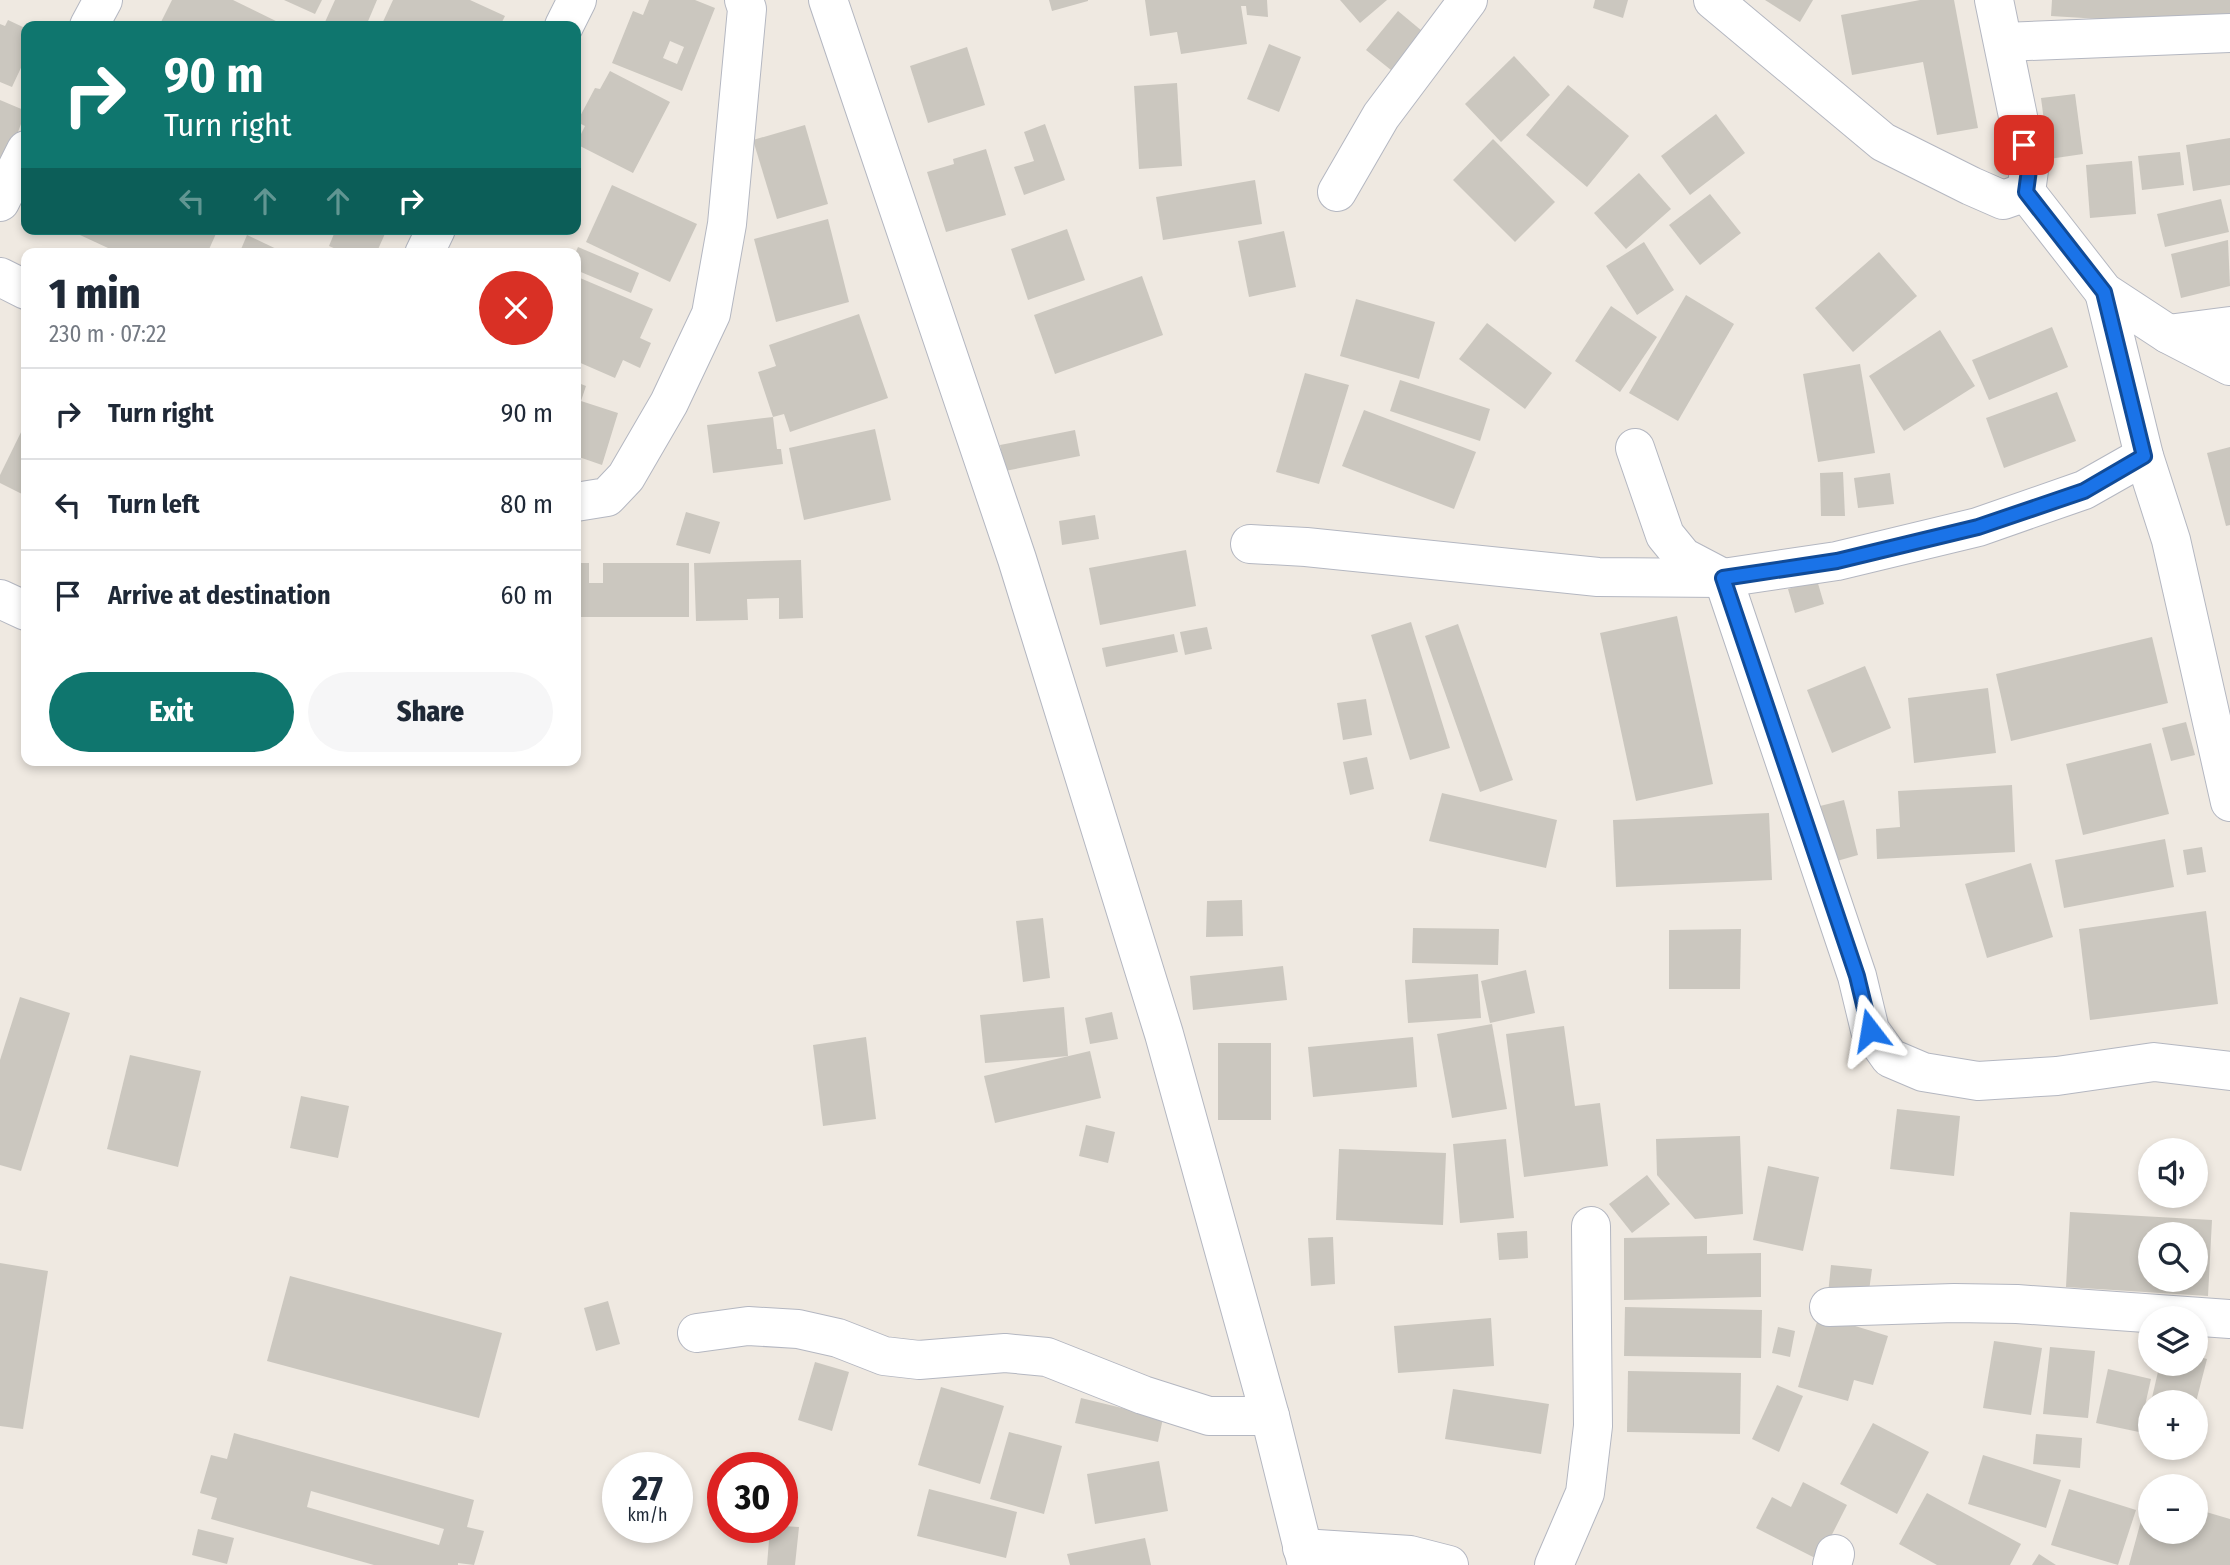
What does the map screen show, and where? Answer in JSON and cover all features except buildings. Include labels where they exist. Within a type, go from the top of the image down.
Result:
[{"type":"street","points":[[92,21],[103,0]]},
{"type":"street","points":[[566,21],[577,0]]},
{"type":"street","points":[[581,501],[607,497],[626,477],[669,403],[711,314],[727,224],[747,9],[744,0]]},
{"type":"street","points":[[828,0],[1021,572],[1164,1034],[1270,1416],[1305,1557],[1410,1555],[1449,1565]]},
{"type":"street","points":[[1337,192],[1381,116],[1468,0]]},
{"type":"street","points":[[1713,0],[1883,142],[2003,200],[2026,192]]},
{"type":"street","points":[[1994,0],[2029,170],[2026,192],[2104,292],[2168,334],[2230,366]]},
{"type":"street","points":[[2004,42],[2230,33]]},
{"type":"street","points":[[0,202],[21,160]]},
{"type":"street","points":[[0,277],[21,288]]},
{"type":"street","points":[[2104,292],[2144,456],[2171,540],[2230,802]]},
{"type":"street","points":[[2168,334],[2230,326]]},
{"type":"street","points":[[1635,448],[1665,536],[1683,557],[1723,578],[1857,976],[1870,1030],[1890,1058],[1923,1072],[1978,1081],[2057,1076],[2154,1062],[2230,1071]]},
{"type":"street","points":[[1250,544],[1306,547],[1598,577],[1723,578],[1837,561],[1978,527],[2084,491],[2144,456]]},
{"type":"street","points":[[0,599],[21,609]]},
{"type":"street","points":[[1554,1565],[1585,1493],[1593,1426],[1591,1226]]},
{"type":"street","points":[[1829,1307],[2017,1304],[2230,1319]]},
{"type":"street","points":[[697,1333],[748,1326],[798,1329],[838,1338],[884,1356],[919,1360],[1005,1353],[1047,1357],[1143,1395],[1209,1416],[1270,1416]]},
{"type":"route","points":[[1870,1030],[1857,976],[1723,578],[1837,561],[1978,527],[2084,491],[2144,456],[2104,292],[2026,192],[2029,170],[2024,145]]}]
